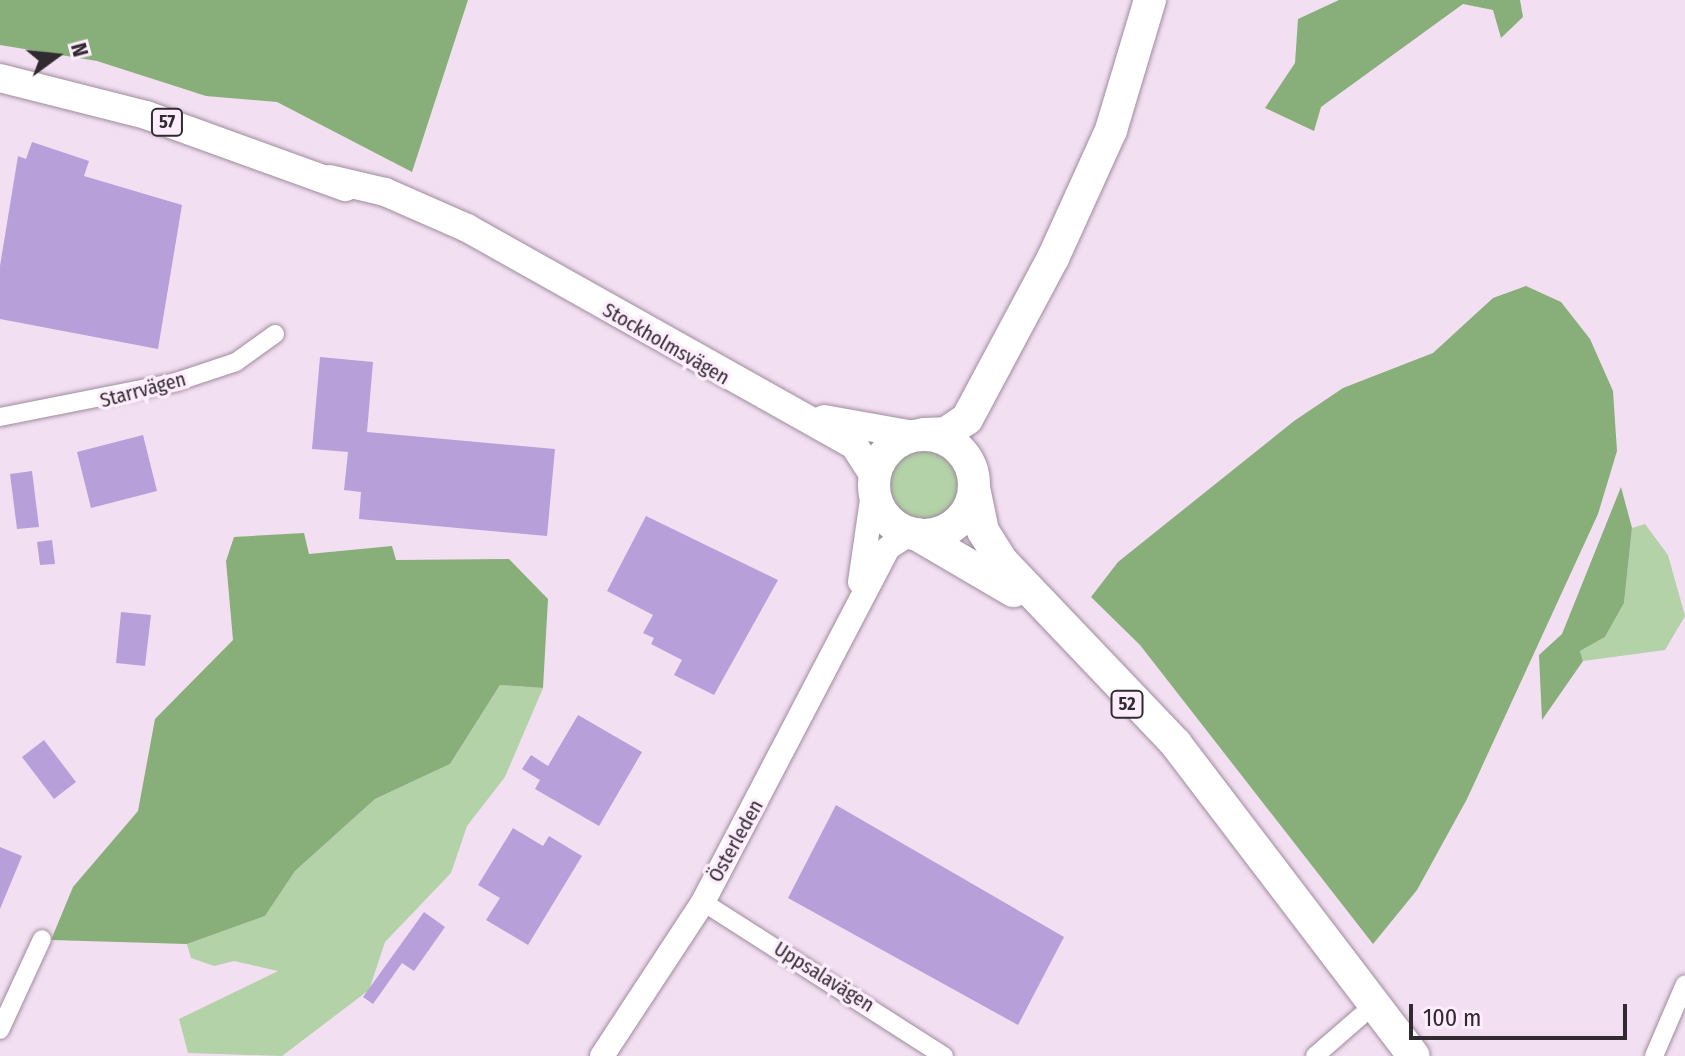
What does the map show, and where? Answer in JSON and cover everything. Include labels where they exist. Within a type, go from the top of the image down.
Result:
[{"type":"highway","name":"52","points":[[1150,0],[1111,130],[994,369],[962,425],[918,435],[886,451],[874,481],[883,514],[1001,582],[1088,659],[1368,1010],[1414,1056]]},
{"type":"highway","name":"52","points":[[914,534],[957,523],[974,482],[994,369]]},
{"type":"highway","name":"52","points":[[918,435],[953,443],[974,482],[983,531],[1001,560],[1161,726],[1368,1010],[1392,1056]]},
{"type":"main road","name":"Stockholmsvägen","points":[[0,78],[146,115],[330,179],[494,258],[533,267],[861,450],[874,481]]},
{"type":"main road","name":"Stockholmsvägen","points":[[803,416],[918,435]]},
{"type":"street","name":"Starrvägen","points":[[0,417],[176,382],[236,362],[275,334]]},
{"type":"street","name":"Österleden","points":[[853,616],[874,481]]},
{"type":"street","name":"Österleden","points":[[602,1056],[703,902],[888,548],[914,534]]},
{"type":"street","name":"Uppsalavägen","points":[[703,902],[944,1056]]},
{"type":"street","points":[[0,1030],[42,939]]},
{"type":"street","points":[[1654,1056],[1685,984]]},
{"type":"street","points":[[1315,1056],[1368,1010]]},
{"type":"green space","points":[[0,0],[468,0],[412,172],[277,102],[206,96],[97,61],[0,45]]},
{"type":"green space","points":[[1339,0],[1520,0],[1523,17],[1501,38],[1493,10],[1463,4],[1321,107],[1314,131],[1265,108],[1295,63],[1298,19]]},
{"type":"green space","points":[[1526,286],[1561,302],[1590,339],[1613,391],[1617,451],[1598,514],[1467,799],[1417,890],[1373,944],[1140,645],[1091,597],[1118,562],[1294,421],[1343,388],[1433,353],[1493,298]]},
{"type":"green space","points":[[925,448],[945,454],[955,464],[961,484],[955,504],[945,514],[925,520],[905,514],[895,504],[889,484],[895,464],[905,454]]},
{"type":"green space","points":[[1621,487],[1632,528],[1624,603],[1605,637],[1580,651],[1583,661],[1542,720],[1539,655],[1562,634]]},
{"type":"green space","points":[[1645,524],[1668,555],[1685,616],[1665,650],[1583,661],[1580,651],[1605,637],[1624,603],[1632,528]]},
{"type":"green space","points":[[304,533],[309,554],[392,546],[396,560],[509,559],[548,599],[543,688],[500,685],[450,764],[375,799],[295,871],[265,916],[187,944],[51,940],[73,887],[138,811],[155,719],[233,640],[226,561],[234,537]]},
{"type":"green space","points":[[500,685],[543,688],[505,777],[467,826],[451,873],[385,942],[369,990],[282,1056],[188,1053],[179,1019],[278,971],[234,961],[214,966],[191,958],[187,944],[265,916],[295,871],[375,799],[450,764]]},
{"type":"building","points":[[32,142],[89,161],[84,176],[182,205],[158,349],[0,319],[0,266],[18,156],[26,159]]},
{"type":"building","points":[[320,357],[373,362],[367,432],[555,449],[547,536],[359,519],[361,492],[344,490],[348,452],[312,449]]},
{"type":"building","points":[[143,435],[157,491],[91,508],[77,452]]},
{"type":"building","points":[[32,471],[39,527],[17,529],[10,474]]},
{"type":"building","points":[[646,516],[778,580],[714,695],[674,675],[682,660],[651,644],[654,638],[643,633],[653,615],[607,591]]},
{"type":"building","points":[[52,540],[55,564],[40,565],[37,542]]},
{"type":"building","points":[[121,612],[151,615],[145,666],[116,663]]},
{"type":"building","points":[[578,715],[642,752],[599,826],[535,789],[540,780],[522,769],[531,755],[548,766]]},
{"type":"building","points":[[44,740],[76,782],[54,799],[22,757]]},
{"type":"building","points":[[836,805],[1064,937],[1018,1025],[788,898]]},
{"type":"building","points":[[513,828],[543,846],[549,836],[582,856],[528,945],[486,920],[500,898],[478,885]]},
{"type":"building","points":[[0,847],[22,856],[0,909]]},
{"type":"building","points":[[424,912],[445,927],[414,971],[402,963],[373,1004],[363,997]]}]
